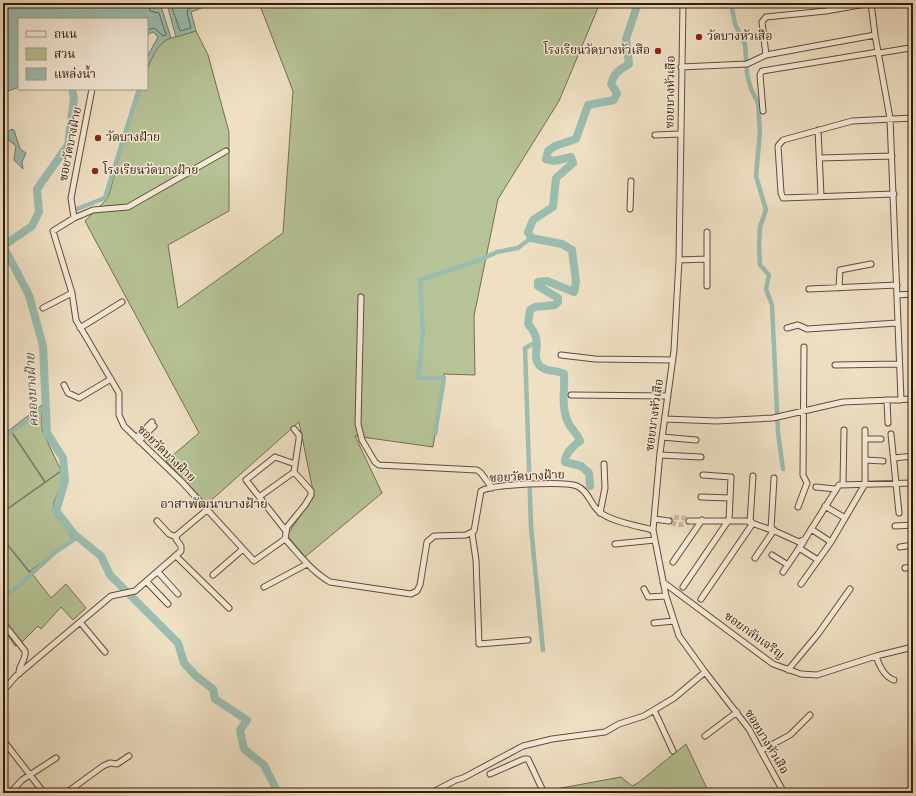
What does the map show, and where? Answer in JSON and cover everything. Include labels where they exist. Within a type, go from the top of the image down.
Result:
[{"type":"street","name":"ซอยบางหัวเสือ","points":[[683,3],[678,260],[673,360],[662,437],[653,530],[666,596],[683,642],[737,712],[762,750],[784,793]]},
{"type":"street","points":[[766,55],[762,22],[766,17],[826,11],[871,3],[875,35],[890,118],[901,400]]},
{"type":"street","points":[[682,67],[747,64],[766,55],[875,35]]},
{"type":"street","points":[[763,111],[760,75],[762,71],[910,48]]},
{"type":"street","name":"ซอยวัดบางฝ้าย","points":[[92,90],[71,198],[74,218],[53,230],[72,293],[75,317],[80,328],[119,392],[120,420],[137,440],[208,509],[254,561],[285,539]]},
{"type":"street","points":[[894,194],[786,198],[781,196],[778,144],[783,140],[852,121],[913,118]]},
{"type":"street","points":[[818,130],[821,196]]},
{"type":"street","points":[[655,135],[680,134]]},
{"type":"street","points":[[74,218],[93,210],[128,207],[226,151]]},
{"type":"street","points":[[820,158],[892,156]]},
{"type":"street","points":[[630,209],[632,182]]},
{"type":"street","points":[[706,232],[707,286]]},
{"type":"street","points":[[678,260],[707,259]]},
{"type":"street","points":[[839,288],[840,270],[871,264]]},
{"type":"street","points":[[809,289],[896,285]]},
{"type":"street","points":[[43,308],[72,293]]},
{"type":"street","points":[[897,295],[913,294]]},
{"type":"street","points":[[361,297],[358,424],[362,440],[375,462],[383,466],[477,470],[492,488]]},
{"type":"street","points":[[80,328],[122,302]]},
{"type":"street","points":[[787,328],[798,326],[807,329],[897,323]]},
{"type":"street","points":[[798,507],[807,483],[803,475],[804,347]]},
{"type":"street","points":[[562,355],[595,359],[673,360]]},
{"type":"street","points":[[835,365],[899,364]]},
{"type":"street","points":[[64,385],[68,393],[79,398],[111,379]]},
{"type":"street","points":[[571,395],[668,396]]},
{"type":"street","points":[[665,419],[717,421],[773,418],[843,402],[913,399]]},
{"type":"street","points":[[887,400],[888,423]]},
{"type":"street","points":[[137,440],[153,424]]},
{"type":"street","points":[[260,497],[294,472],[299,434],[294,429]]},
{"type":"street","points":[[843,484],[844,430]]},
{"type":"street","points":[[801,584],[831,542],[865,484],[865,430]]},
{"type":"street","points":[[892,434],[899,513]]},
{"type":"street","points":[[662,437],[696,440]]},
{"type":"street","points":[[865,439],[881,439]]},
{"type":"street","points":[[660,454],[701,457]]},
{"type":"street","points":[[894,458],[913,456]]},
{"type":"street","points":[[286,531],[246,480],[275,457],[295,464]]},
{"type":"street","points":[[865,460],[883,461]]},
{"type":"street","points":[[604,464],[604,488],[600,513],[653,530]]},
{"type":"street","points":[[294,472],[311,491],[311,495],[286,531],[285,539],[307,564],[321,577],[330,582],[412,594],[417,591],[420,584],[427,542],[430,538],[434,536],[466,535],[472,533],[476,560],[479,644],[528,640]]},
{"type":"street","points":[[683,587],[729,521],[730,476],[703,475]]},
{"type":"street","points":[[702,598],[752,523],[753,476]]},
{"type":"street","points":[[755,558],[772,530],[774,478]]},
{"type":"street","points":[[783,572],[806,539],[838,485],[897,484],[913,482]]},
{"type":"street","name":"ซอยวัดบางฝ้าย","points":[[472,533],[476,528],[479,495],[483,490],[492,488],[533,484],[575,485],[584,491],[600,513]]},
{"type":"street","points":[[816,487],[835,489]]},
{"type":"street","points":[[702,497],[730,498]]},
{"type":"street","points":[[825,506],[845,518]]},
{"type":"street","points":[[176,537],[208,509]]},
{"type":"street","points":[[654,519],[669,521]]},
{"type":"street","points":[[689,521],[702,520],[752,523],[772,530],[796,542],[801,542],[806,539]]},
{"type":"street","points":[[673,562],[702,520]]},
{"type":"street","points":[[3,691],[19,674],[113,595],[131,593],[147,582],[176,556],[182,548],[176,537],[169,534],[157,522]]},
{"type":"street","points":[[895,526],[913,525]]},
{"type":"street","points":[[811,529],[831,542]]},
{"type":"street","points":[[615,544],[655,540]]},
{"type":"street","points":[[900,547],[913,546]]},
{"type":"street","points":[[799,548],[818,560]]},
{"type":"street","points":[[213,575],[243,549]]},
{"type":"street","points":[[772,555],[788,565]]},
{"type":"street","points":[[176,556],[229,608]]},
{"type":"street","points":[[264,586],[307,564]]},
{"type":"street","points":[[905,568],[913,567]]},
{"type":"street","points":[[158,572],[178,594]]},
{"type":"street","points":[[147,582],[168,604]]},
{"type":"street","name":"ซอยกลับเจริญ","points":[[663,582],[773,664],[801,674],[817,676],[876,656],[913,647]]},
{"type":"street","points":[[788,670],[818,634],[850,588]]},
{"type":"street","points":[[644,589],[648,597],[666,596]]},
{"type":"street","points":[[654,623],[674,621]]},
{"type":"street","points":[[80,622],[105,652]]},
{"type":"street","points":[[3,624],[25,651],[26,655],[19,668],[19,674]]},
{"type":"street","points":[[876,656],[882,669],[889,678],[894,680]]},
{"type":"street","points":[[431,793],[463,778],[523,746],[552,739],[605,732],[654,710],[674,698],[705,672]]},
{"type":"street","points":[[654,710],[673,751]]},
{"type":"street","points":[[705,736],[737,712]]},
{"type":"street","points":[[762,750],[790,735],[810,715]]},
{"type":"street","points":[[3,740],[44,793]]},
{"type":"street","points":[[66,793],[103,766],[110,763],[117,764],[129,756]]},
{"type":"street","points":[[10,793],[30,774],[56,758]]},
{"type":"street","points":[[490,774],[524,759],[528,759],[544,793]]},
{"type":"green space","points":[[259,3],[600,3],[559,101],[498,199],[474,316],[475,375],[444,374],[433,447],[355,436],[382,493],[305,557],[287,535],[314,496],[299,422],[207,504],[166,461],[199,433],[85,221],[109,195],[126,132],[141,90],[148,90],[148,67],[154,51],[164,40],[196,31],[208,55],[229,132],[229,211],[168,245],[178,308],[283,233],[293,91]]},
{"type":"green space","points":[[42,405],[42,430],[63,475],[61,486],[54,502],[53,510],[73,539],[30,571],[51,598],[66,584],[86,608],[73,620],[61,607],[41,629],[38,626],[22,642],[15,646],[3,628],[3,435]]},
{"type":"green space","points":[[686,744],[709,793],[557,793],[556,789],[621,777],[632,786],[638,783]]},
{"type":"water","points":[[3,3],[151,3],[153,8],[159,7],[162,9],[171,38],[159,46],[148,65],[148,55],[158,37],[153,32],[148,34],[148,18],[18,18],[18,87],[3,93]]},
{"type":"water","points":[[214,3],[191,12],[196,31],[176,37],[168,8],[168,4]]},
{"type":"water","points":[[11,129],[14,130],[20,149],[26,153],[22,162],[23,169],[14,160],[16,146],[7,139],[7,133]]},
{"type":"waterway","points":[[590,486],[589,473],[581,466],[565,462],[565,459],[572,447],[580,441],[568,423],[565,414],[564,374],[546,370],[540,366],[536,360],[536,336],[528,324],[530,310],[535,307],[555,305],[558,302],[558,298],[538,286],[538,282],[547,281],[574,292],[576,282],[572,250],[562,244],[531,238],[528,232],[533,220],[553,207],[556,178],[573,163],[571,157],[554,161],[546,159],[548,151],[555,146],[576,139],[588,105],[614,100],[617,93],[611,84],[617,72],[629,64],[626,39],[638,3]]},
{"type":"waterway","points":[[731,3],[735,24],[745,44],[747,74],[751,89],[758,103],[760,132],[756,176],[766,210],[760,227],[760,265],[769,275],[766,289],[772,305],[778,433],[783,469]]},
{"type":"waterway","name":"คลองบางฝ้าย","points":[[72,90],[74,98],[68,145],[37,189],[39,212],[32,226],[3,246],[29,295],[43,346],[47,433],[63,458],[65,481],[56,511],[74,534],[101,556],[110,575],[178,643],[184,663],[196,676],[213,689],[215,699],[247,720],[240,730],[244,749],[264,765],[278,793]]},
{"type":"waterway","points":[[77,209],[105,198],[139,90]]},
{"type":"waterway","points":[[435,434],[444,378],[418,378],[423,332],[420,280],[480,260],[497,252],[518,248],[531,238]]},
{"type":"waterway","points":[[537,342],[525,348],[531,527],[543,650]]},
{"type":"waterway","points":[[3,438],[46,406]]},
{"type":"waterway","points":[[11,431],[45,482]]},
{"type":"waterway","points":[[3,512],[64,469]]},
{"type":"waterway","points":[[3,596],[14,590],[54,553],[78,537]]},
{"type":"waterway","points":[[3,539],[31,574]]},
{"type":"tunnel","points":[[674,517],[685,518],[689,521],[682,525],[677,525],[669,521],[674,517]]},
{"type":"place","name":"วัดบางหัวเสือ","points":[[699,37]]},
{"type":"place","name":"โรงเรียนวัดบางหัวเสือ","points":[[658,51]]},
{"type":"place","name":"วัดบางฝ้าย","points":[[98,138]]},
{"type":"place","name":"โรงเรียนวัดบางฝ้าย","points":[[95,171]]},
{"type":"district","name":"อาสาพัฒนาบางฝ้าย","points":[[214,505]]}]
